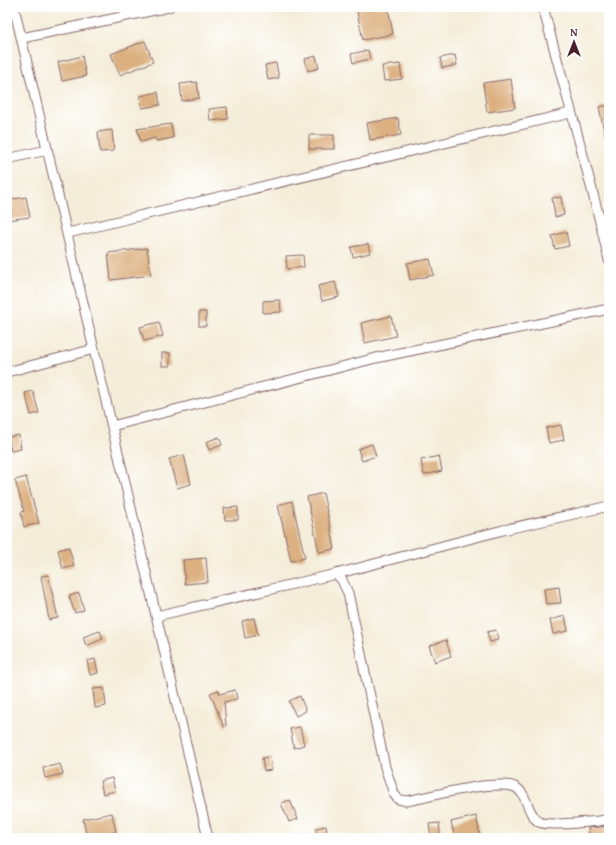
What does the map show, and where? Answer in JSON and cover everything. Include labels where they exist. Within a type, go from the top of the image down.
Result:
[{"type":"street","points":[[14,7],[68,233],[208,838]]},
{"type":"street","points":[[22,38],[169,7]]},
{"type":"street","points":[[543,7],[570,113],[598,211],[609,260]]},
{"type":"street","points":[[68,233],[570,113]]},
{"type":"street","points":[[7,159],[47,150]]},
{"type":"street","points":[[112,426],[376,358],[609,309]]},
{"type":"street","points":[[7,372],[94,350]]},
{"type":"street","points":[[156,616],[336,574],[503,530],[609,506]]},
{"type":"street","points":[[336,574],[342,580],[348,593],[385,767],[394,794],[398,799],[406,800],[488,786],[513,786],[519,790],[533,816],[538,822],[568,823],[609,820]]},
{"type":"building","points":[[356,7],[388,7],[393,34],[363,40]]},
{"type":"building","points":[[145,41],[153,62],[120,75],[111,54]]},
{"type":"building","points":[[368,50],[370,59],[353,63],[351,54]]},
{"type":"building","points":[[455,55],[457,65],[442,68],[440,58]]},
{"type":"building","points":[[82,56],[86,76],[62,81],[58,62]]},
{"type":"building","points":[[316,56],[319,68],[308,71],[305,59]]},
{"type":"building","points":[[276,63],[279,78],[268,80],[265,65]]},
{"type":"building","points":[[400,64],[402,79],[384,81],[382,66]]},
{"type":"building","points":[[511,79],[515,108],[487,112],[483,83]]},
{"type":"building","points":[[197,82],[199,98],[182,101],[180,84]]},
{"type":"building","points":[[158,92],[160,105],[142,108],[140,96]]},
{"type":"building","points":[[609,105],[609,135],[605,135],[599,107]]},
{"type":"building","points":[[227,107],[228,119],[210,121],[209,109]]},
{"type":"building","points":[[398,118],[401,135],[370,140],[367,123]]},
{"type":"building","points":[[171,124],[173,138],[156,141],[155,138],[141,142],[137,129]]},
{"type":"building","points":[[112,130],[114,151],[100,152],[98,132]]},
{"type":"building","points":[[309,135],[334,135],[334,149],[309,149]]},
{"type":"building","points":[[26,197],[30,217],[7,220],[7,200]]},
{"type":"building","points":[[561,197],[564,215],[555,217],[552,198]]},
{"type":"building","points":[[566,232],[569,246],[555,249],[552,236]]},
{"type":"building","points":[[368,244],[370,253],[353,257],[351,247]]},
{"type":"building","points":[[147,248],[151,275],[111,280],[108,253]]},
{"type":"building","points":[[303,255],[304,267],[287,269],[286,256]]},
{"type":"building","points":[[430,259],[434,275],[410,280],[407,263]]},
{"type":"building","points":[[335,282],[339,297],[322,301],[318,286]]},
{"type":"building","points":[[280,300],[281,312],[263,313],[263,301]]},
{"type":"building","points":[[199,312],[206,312],[206,326],[199,326]]},
{"type":"building","points":[[391,316],[396,336],[365,343],[361,323]]},
{"type":"building","points":[[159,322],[163,336],[144,341],[140,327]]},
{"type":"building","points":[[162,353],[170,353],[170,366],[162,366]]},
{"type":"building","points":[[33,391],[39,413],[31,415],[25,393]]},
{"type":"building","points":[[561,425],[564,440],[549,443],[546,428]]},
{"type":"building","points":[[19,435],[21,449],[11,451],[8,437]]},
{"type":"building","points":[[219,437],[222,445],[209,450],[206,442]]},
{"type":"building","points":[[372,444],[376,456],[362,461],[358,449]]},
{"type":"building","points":[[184,455],[191,484],[177,488],[169,459]]},
{"type":"building","points":[[439,456],[442,471],[424,475],[421,460]]},
{"type":"building","points":[[26,477],[39,523],[24,527],[21,512],[24,511],[15,480]]},
{"type":"building","points":[[323,493],[335,549],[319,552],[307,497]]},
{"type":"building","points":[[292,501],[305,558],[291,561],[278,505]]},
{"type":"building","points":[[238,507],[238,520],[225,520],[224,508]]},
{"type":"building","points":[[69,547],[74,566],[63,569],[58,550]]},
{"type":"building","points":[[206,558],[208,582],[185,584],[183,560]]},
{"type":"building","points":[[48,575],[58,618],[49,620],[41,576]]},
{"type":"building","points":[[559,587],[561,603],[546,604],[544,589]]},
{"type":"building","points":[[79,593],[84,610],[75,613],[69,596]]},
{"type":"building","points":[[565,616],[568,631],[553,634],[550,620]]},
{"type":"building","points":[[254,618],[258,635],[245,638],[242,621]]},
{"type":"building","points":[[496,630],[498,640],[490,642],[487,632]]},
{"type":"building","points":[[100,631],[103,639],[86,646],[83,637]]},
{"type":"building","points":[[446,640],[451,656],[435,662],[429,646]]},
{"type":"building","points":[[95,659],[98,673],[90,675],[87,661]]},
{"type":"building","points":[[104,688],[106,706],[95,708],[93,689]]},
{"type":"building","points":[[218,690],[220,694],[235,690],[237,699],[224,702],[226,726],[224,727],[210,693]]},
{"type":"building","points":[[300,696],[306,711],[296,716],[289,701]]},
{"type":"building","points":[[300,727],[304,745],[294,748],[290,729]]},
{"type":"building","points":[[270,757],[272,770],[264,771],[262,758]]},
{"type":"building","points":[[60,764],[63,774],[45,778],[43,768]]},
{"type":"building","points":[[112,778],[115,791],[103,794],[100,781]]},
{"type":"building","points":[[290,800],[298,819],[289,822],[281,803]]},
{"type":"building","points":[[112,813],[116,832],[87,838],[83,819]]},
{"type":"building","points":[[476,816],[480,835],[455,838],[451,822]]},
{"type":"building","points":[[439,823],[441,838],[431,838],[429,824]]},
{"type":"building","points":[[326,826],[328,838],[317,838],[316,828]]},
{"type":"building","points":[[608,826],[609,836],[590,838],[588,828]]}]
